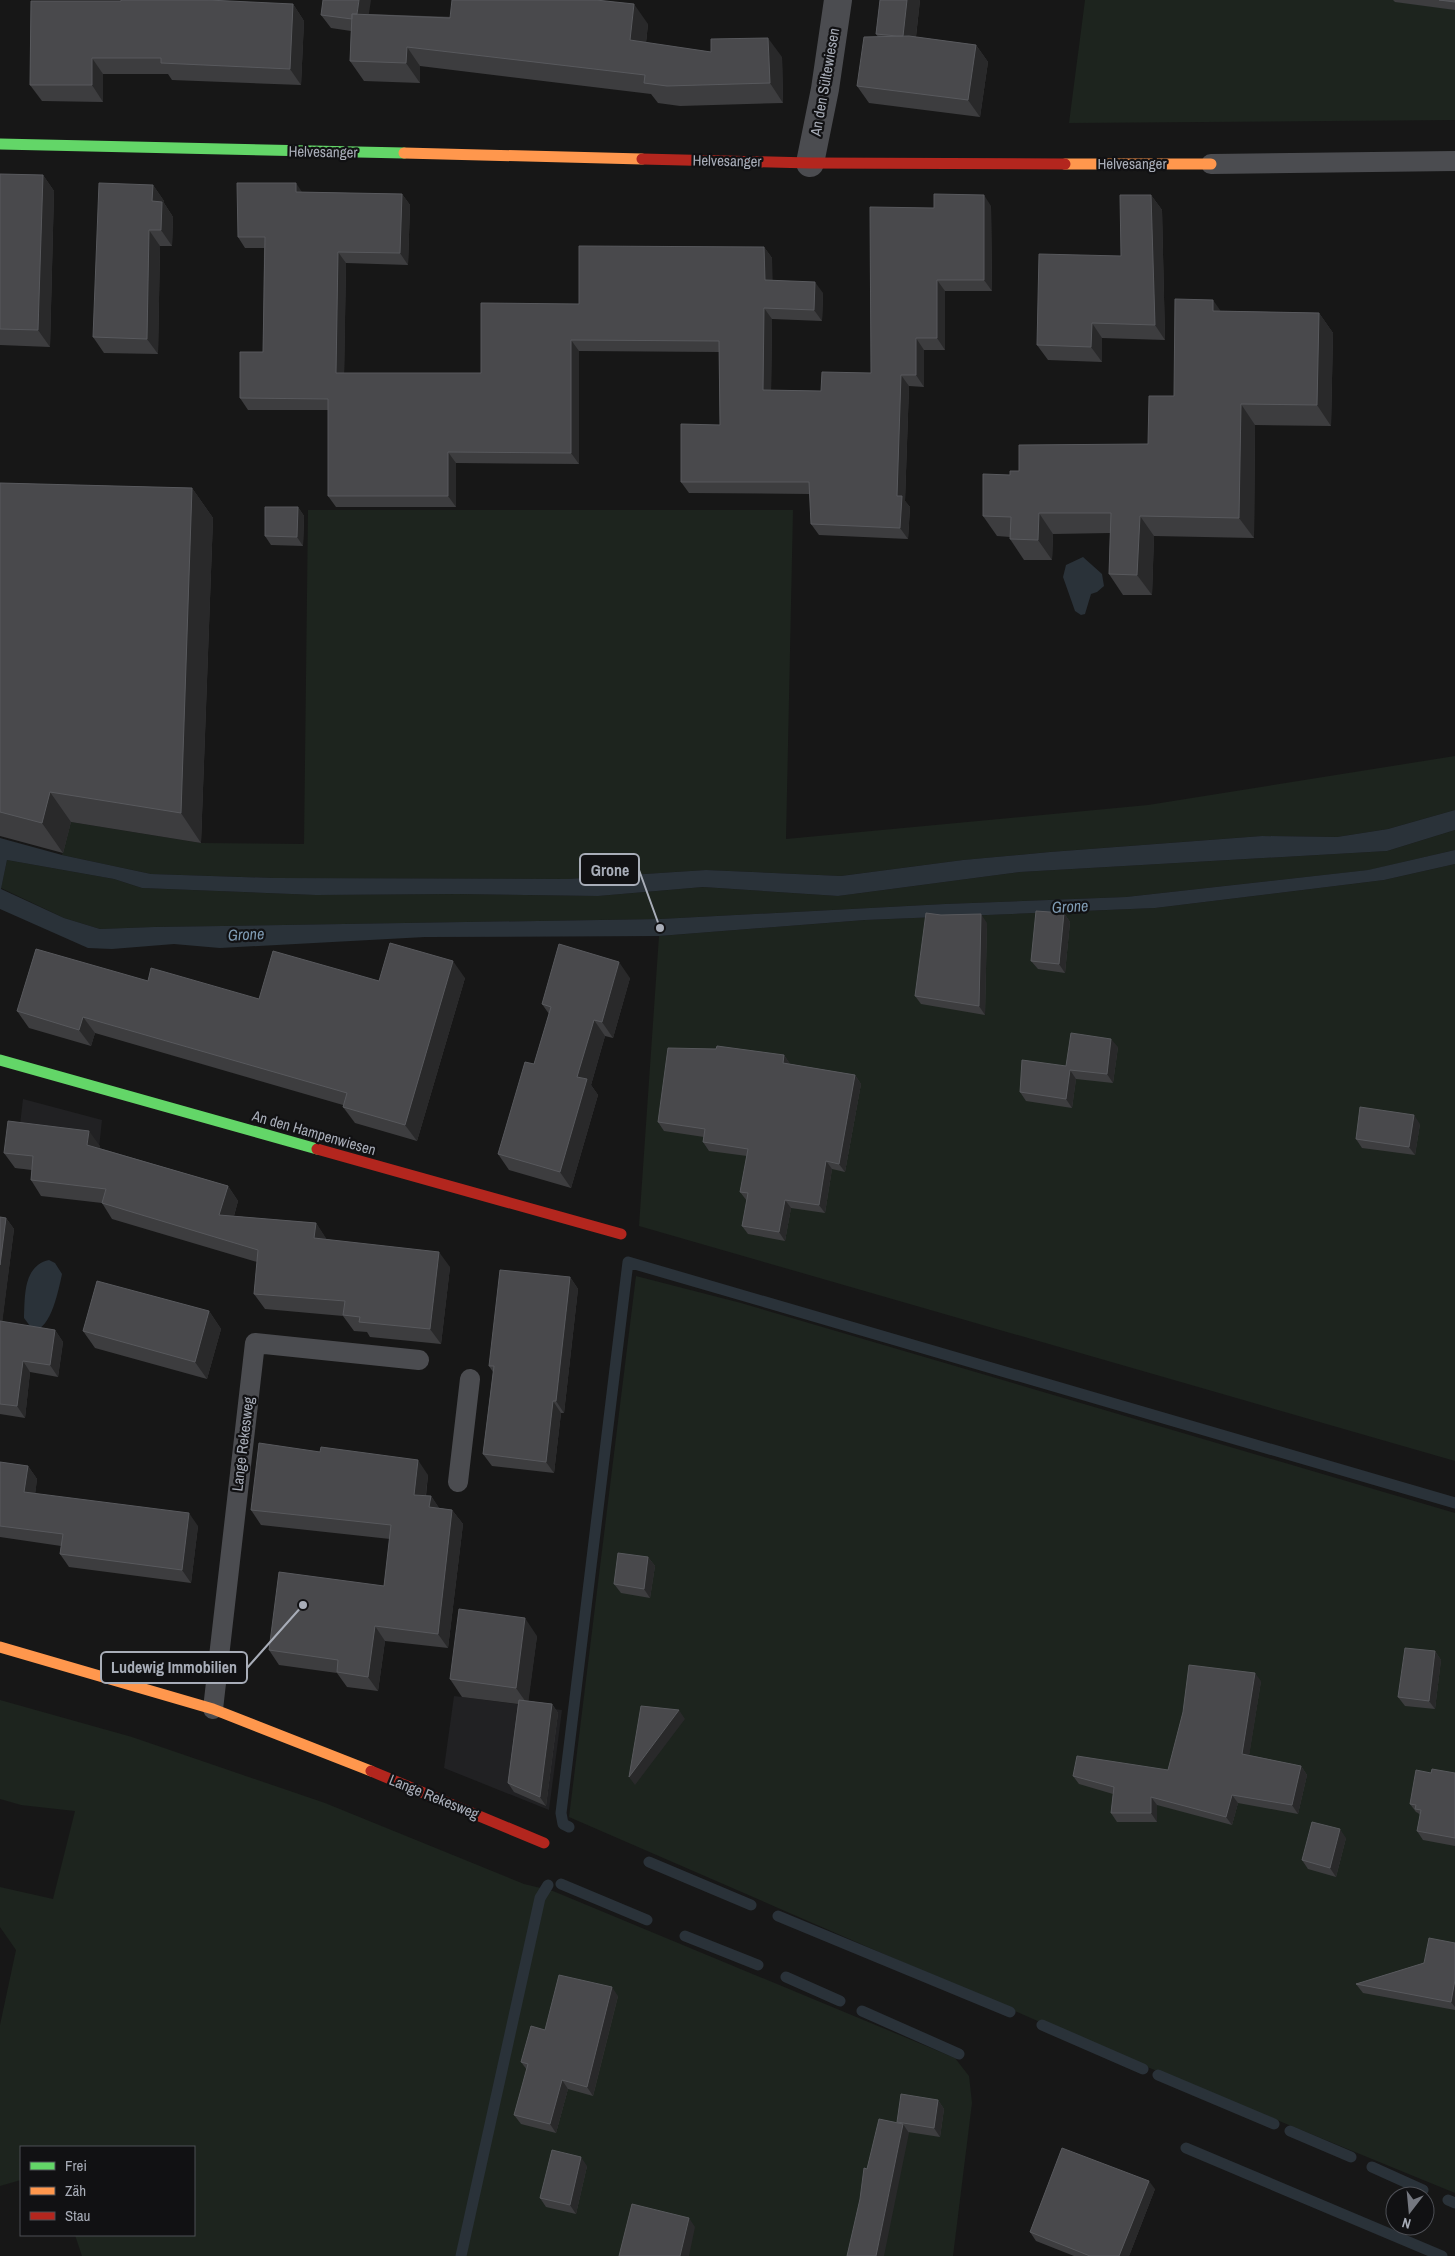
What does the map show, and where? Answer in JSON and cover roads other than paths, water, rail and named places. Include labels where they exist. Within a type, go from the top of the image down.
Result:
[{"type":"street","name":"An den Sültewiesen","points":[[810,163],[825,89],[838,0]]},
{"type":"street","name":"Helvesanger","points":[[0,144],[810,163],[1211,164]]},
{"type":"street","name":"An den Hampenwiesen","points":[[0,1060],[621,1234]]},
{"type":"street","name":"Lange Rekesweg","points":[[0,1647],[212,1709],[424,1792],[544,1843]]},
{"type":"lane","name":"Helvesanger","points":[[1211,164],[1455,161]]},
{"type":"lane","name":"Lange Rekesweg","points":[[212,1709],[255,1343],[418,1360]]},
{"type":"lane","points":[[458,1482],[470,1379]]},
{"type":"water","points":[[1083,557],[1102,574],[1104,586],[1091,594],[1085,614],[1081,615],[1075,611],[1063,577],[1066,565]]},
{"type":"water","points":[[1455,810],[1455,830],[1387,851],[1020,872],[838,896],[703,887],[598,896],[458,894],[316,895],[142,888],[114,879],[7,860],[1,889],[64,918],[100,929],[660,919],[945,904],[1126,897],[1368,870],[1455,850],[1455,864],[1384,880],[1155,908],[865,920],[659,936],[425,937],[220,948],[174,944],[112,949],[88,948],[0,909],[0,838],[62,855],[151,874],[274,878],[568,879],[706,870],[841,876],[963,860],[1050,852],[1262,836],[1337,837],[1388,829]]},
{"type":"water","points":[[49,1260],[55,1263],[62,1274],[59,1289],[45,1324],[33,1330],[24,1318],[27,1283],[34,1268]]},
{"type":"waterway","points":[[569,1827],[563,1824],[561,1813],[628,1262],[1455,1503]]},
{"type":"waterway","points":[[649,1862],[751,1905]]},
{"type":"waterway","points":[[561,1884],[647,1920]]},
{"type":"waterway","points":[[461,2256],[540,1898],[548,1885]]},
{"type":"waterway","points":[[778,1916],[1010,2012]]},
{"type":"waterway","points":[[685,1936],[758,1965]]},
{"type":"waterway","points":[[786,1977],[840,2001]]},
{"type":"waterway","points":[[862,2011],[959,2054]]},
{"type":"waterway","points":[[1042,2025],[1143,2069]]},
{"type":"waterway","points":[[1158,2075],[1274,2124]]},
{"type":"waterway","points":[[1290,2131],[1351,2157]]},
{"type":"waterway","points":[[1186,2148],[1442,2256]]},
{"type":"waterway","points":[[1372,2167],[1414,2186]]},
{"type":"waterway","points":[[1448,2200],[1455,2203]]},
{"type":"place","name":"Grone","points":[[660,928]]},
{"type":"place","name":"Ludewig Immobilien","points":[[303,1605]]}]
